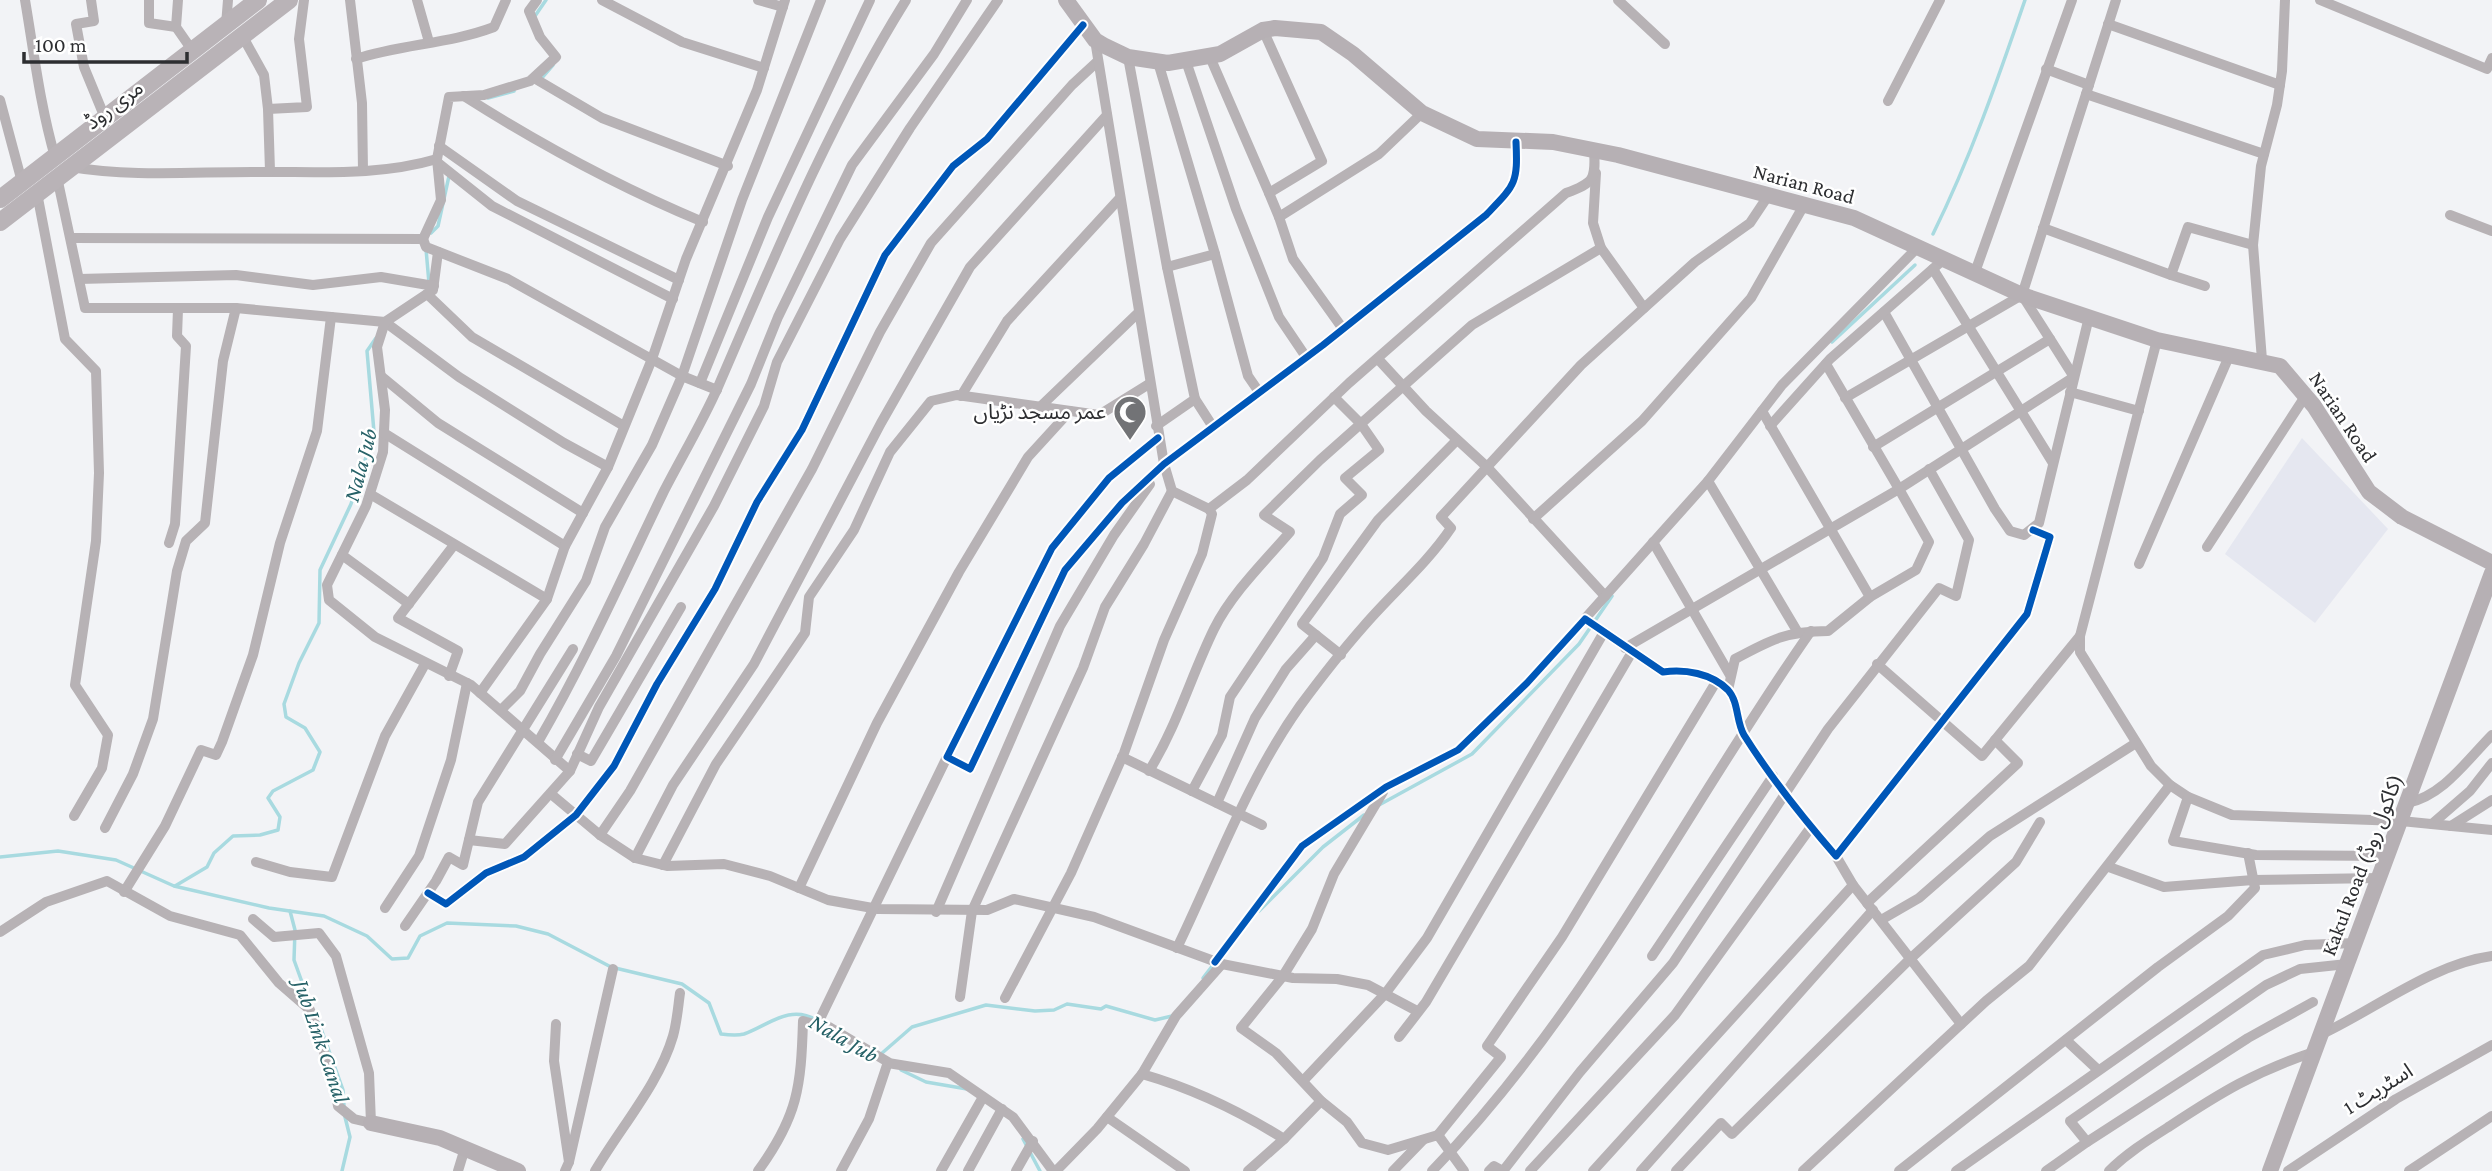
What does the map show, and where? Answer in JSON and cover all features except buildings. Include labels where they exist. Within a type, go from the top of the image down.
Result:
[{"type":"main road","name":"مری روڈ","points":[[0,199],[258,0]]},
{"type":"main road","name":"مری روڈ","points":[[0,222],[289,0]]},
{"type":"main road","name":"Narian Road","points":[[1066,0],[1095,40],[1128,57],[1158,62],[1210,57],[1263,30],[1304,28],[1321,32],[1353,54],[1422,113],[1476,139],[1553,142],[1594,150],[1854,218],[1917,248],[1938,265],[1974,275],[2022,295],[2157,340],[2262,360],[2280,366],[2306,395],[2369,492],[2402,517],[2492,563]]},
{"type":"main road","points":[[199,45],[217,55]]},
{"type":"main road","name":"Kakul Road (کاکول روڈ)","points":[[2270,1171],[2492,573]]},
{"type":"main road","points":[[371,1123],[440,1138],[518,1171]]},
{"type":"street","points":[[25,0],[36,54],[41,107],[55,157]]},
{"type":"street","points":[[91,0],[94,22],[76,24],[84,67],[105,118]]},
{"type":"street","points":[[149,0],[149,23],[176,27],[199,45]]},
{"type":"street","points":[[176,27],[178,0]]},
{"type":"street","points":[[226,25],[228,0]]},
{"type":"street","points":[[268,109],[307,107],[299,38],[304,0]]},
{"type":"street","points":[[350,0],[362,103],[363,172]]},
{"type":"street","points":[[417,0],[429,42]]},
{"type":"street","points":[[356,59],[382,50],[468,37],[494,27],[506,0]]},
{"type":"street","points":[[537,0],[529,11],[540,37],[556,57],[534,78],[484,95],[449,97],[437,161],[441,200],[423,239],[426,247],[532,291],[682,376],[717,390]]},
{"type":"street","points":[[602,0],[682,42],[764,68]]},
{"type":"street","points":[[480,693],[547,599],[565,546],[608,467],[652,359],[679,280],[728,166],[764,68],[784,3],[759,0]]},
{"type":"street","points":[[501,710],[520,691],[540,653],[586,581],[605,527],[652,445],[682,376],[742,200],[821,0]]},
{"type":"street","points":[[699,383],[768,217],[870,0]]},
{"type":"street","points":[[538,743],[582,666],[664,491],[717,390],[772,261],[848,103],[906,0]]},
{"type":"street","points":[[555,760],[621,645],[751,384],[778,317],[852,165],[934,54],[967,0]]},
{"type":"street","points":[[470,840],[505,844],[570,771],[599,708],[714,506],[764,406],[776,362],[840,239],[910,128],[998,0]]},
{"type":"street","points":[[1618,0],[1665,44]]},
{"type":"street","points":[[1888,101],[1940,0]]},
{"type":"street","points":[[1974,275],[2071,0]]},
{"type":"street","points":[[1845,398],[2022,295],[2116,0]]},
{"type":"street","points":[[2262,360],[2253,245],[2264,153],[2280,85],[2285,0]]},
{"type":"street","points":[[2319,0],[2487,69],[2492,58]]},
{"type":"street","points":[[2108,24],[2280,85]]},
{"type":"street","points":[[428,893],[446,904],[486,873],[524,857],[576,815],[614,766],[657,684],[715,589],[757,502],[802,430],[885,255],[953,166],[987,139],[1083,25]]},
{"type":"street","points":[[1263,30],[1322,161],[1269,193]]},
{"type":"street","points":[[243,37],[264,75],[270,172]]},
{"type":"street","points":[[960,997],[972,911],[1083,668],[1105,607],[1144,544],[1172,491],[1158,438],[1095,40]]},
{"type":"street","points":[[1128,57],[1167,267],[1195,399],[1213,427]]},
{"type":"street","points":[[1210,57],[1279,217],[1293,259],[1343,328]]},
{"type":"street","points":[[600,835],[630,791],[812,469],[880,332],[931,243],[1072,85],[1098,61]]},
{"type":"street","points":[[1186,61],[1232,198],[1279,317],[1306,357]]},
{"type":"street","points":[[1158,62],[1248,376],[1259,392]]},
{"type":"street","points":[[2046,69],[2087,90],[2264,153]]},
{"type":"street","points":[[534,78],[602,118],[728,166]]},
{"type":"street","points":[[463,96],[557,154],[634,194],[703,222]]},
{"type":"street","points":[[0,100],[22,182]]},
{"type":"street","points":[[1279,217],[1379,154],[1422,113]]},
{"type":"street","points":[[635,858],[673,785],[754,664],[881,423],[970,267],[1107,115]]},
{"type":"street","points":[[947,757],[970,769],[1065,570],[1122,503],[1164,464],[1306,357],[1486,215],[1509,191],[1517,175],[1516,142]]},
{"type":"street","points":[[439,146],[517,201],[679,280]]},
{"type":"street","points":[[1594,150],[1593,223],[1601,248],[1644,308]]},
{"type":"street","points":[[608,467],[564,443],[459,377],[385,322],[236,308],[85,308],[72,238],[64,172],[343,174],[437,161],[492,206],[673,299]]},
{"type":"street","points":[[1209,509],[1247,480],[1334,397],[1566,193],[1586,186],[1595,173]]},
{"type":"street","points":[[37,193],[65,339],[96,372],[99,473],[96,541],[75,685],[108,735],[102,768],[74,816]]},
{"type":"street","points":[[1177,947],[1240,814],[1300,707],[1341,655],[1438,547],[1451,528],[1441,517],[1581,365],[1695,262],[1750,223],[1768,196]]},
{"type":"street","points":[[961,396],[1007,321],[1120,198]]},
{"type":"street","points":[[1534,519],[1642,421],[1751,298],[1804,205]]},
{"type":"street","points":[[2450,215],[2492,231]]},
{"type":"street","points":[[2171,275],[2188,227],[2253,245]]},
{"type":"street","points":[[2043,228],[2205,286]]},
{"type":"street","points":[[72,238],[423,239]]},
{"type":"street","points":[[1149,771],[1168,740],[1215,628],[1246,583],[1290,532],[1264,515],[1361,424],[1472,326],[1601,248]]},
{"type":"street","points":[[819,1021],[888,1063],[949,1073],[1002,1110],[1033,1141],[1055,1171],[1107,1117],[1142,1074],[1176,1016],[1219,963],[1302,846],[1386,788],[1458,750],[1527,683],[1708,481],[1782,385],[1917,248]]},
{"type":"street","points":[[439,252],[430,290],[385,322],[377,347],[385,410],[383,452],[370,494],[327,584],[329,600],[375,637],[467,683],[570,771]]},
{"type":"street","points":[[1167,267],[1215,254]]},
{"type":"street","points":[[1770,426],[1826,364],[1938,265],[1968,326],[2053,463]]},
{"type":"street","points":[[79,279],[236,275],[313,285],[381,277],[430,290],[472,337],[624,426]]},
{"type":"street","points":[[2022,295],[2074,377]]},
{"type":"street","points":[[105,828],[133,774],[153,719],[177,571],[186,541],[205,523],[223,361],[236,308]]},
{"type":"street","points":[[169,543],[175,524],[185,394],[186,346],[177,336],[178,309]]},
{"type":"street","points":[[1884,312],[2010,531],[2024,535],[2039,523],[2089,317]]},
{"type":"street","points":[[1041,406],[1138,313]]},
{"type":"street","points":[[124,892],[165,826],[201,750],[216,755],[222,742],[253,655],[280,543],[317,431],[331,317]]},
{"type":"street","points":[[1873,447],[2050,339]]},
{"type":"street","points":[[2157,340],[2081,636],[2080,652],[2151,766],[2188,797],[2232,815],[2401,821],[2492,830]]},
{"type":"street","points":[[2139,564],[2230,354]]},
{"type":"street","points":[[1378,359],[1486,467],[1605,596]]},
{"type":"street","points":[[1826,364],[1929,542],[1916,570],[1870,597],[1828,632],[1797,631],[1774,637],[1735,659],[1728,690],[1742,732],[1784,792],[1836,856],[1853,885],[1961,1024]]},
{"type":"street","points":[[380,376],[438,423],[583,513]]},
{"type":"street","points":[[1399,1037],[1426,1002],[1489,896],[1628,650],[1690,607],[1899,489],[2074,377]]},
{"type":"street","points":[[663,865],[716,764],[805,633],[809,597],[854,530],[890,452],[930,401],[961,396],[1099,415],[1149,384]]},
{"type":"street","points":[[2070,392],[2139,411]]},
{"type":"street","points":[[2207,547],[2306,395]]},
{"type":"street","points":[[1192,791],[1222,735],[1230,697],[1323,558],[1340,514],[1362,495],[1345,478],[1379,450],[1361,424],[1334,397]]},
{"type":"street","points":[[1156,426],[1195,399]]},
{"type":"street","points":[[799,888],[877,723],[959,572],[1028,457],[1070,411]]},
{"type":"street","points":[[1762,411],[1870,597]]},
{"type":"street","points":[[384,433],[565,546]]},
{"type":"street","points":[[758,1171],[790,1121],[801,1074],[803,1021],[817,1025],[1052,548],[1109,478],[1158,438]]},
{"type":"street","points":[[1341,655],[1302,624],[1353,550],[1378,520],[1457,440]]},
{"type":"street","points":[[936,912],[1060,626],[1114,535],[1164,464]]},
{"type":"street","points":[[1489,1171],[1494,1166],[1503,1171],[1580,1072],[1673,964],[1784,792],[1877,664],[1939,588],[1956,596],[1969,540],[1929,469]]},
{"type":"street","points":[[1708,481],[1797,631]]},
{"type":"street","points":[[1172,491],[1209,509]]},
{"type":"street","points":[[370,494],[547,599]]},
{"type":"street","points":[[1004,998],[1071,873],[1122,757],[1164,640],[1202,554],[1211,520],[1209,509]]},
{"type":"street","points":[[1836,856],[2027,614],[2050,537],[2033,530]]},
{"type":"street","points":[[1653,542],[1730,675]]},
{"type":"street","points":[[449,676],[458,651],[398,618],[454,545]]},
{"type":"street","points":[[342,555],[409,604]]},
{"type":"street","points":[[578,754],[591,761],[681,607]]},
{"type":"street","points":[[1581,623],[1585,619],[1663,672],[1683,669],[1716,682],[1728,690]]},
{"type":"street","points":[[1432,1171],[1553,1030],[1648,888],[1742,732],[1811,631]]},
{"type":"street","points":[[1303,1081],[1385,994],[1427,938],[1604,632]]},
{"type":"street","points":[[1217,803],[1255,718],[1286,669],[1316,635]]},
{"type":"street","points":[[1877,664],[1982,756],[2081,636]]},
{"type":"street","points":[[405,926],[449,857],[463,866],[478,802],[522,728],[547,695],[573,649]]},
{"type":"street","points":[[256,863],[290,872],[332,877],[385,736],[425,664]]},
{"type":"street","points":[[1386,788],[1334,874],[1312,929],[1283,976],[1241,1028],[1276,1053],[1321,1101],[1347,1122],[1362,1143],[1388,1150],[1438,1135],[1501,1057],[1487,1046],[1562,937],[1716,682]]},
{"type":"street","points":[[385,908],[419,856],[451,760],[467,683]]},
{"type":"street","points":[[2407,803],[2422,800],[2434,793],[2492,735]]},
{"type":"street","points":[[1641,1171],[1870,906],[2018,763],[1995,740]]},
{"type":"street","points":[[1881,920],[1919,898],[1990,836],[2136,743]]},
{"type":"street","points":[[1122,757],[1262,825]]},
{"type":"street","points":[[2432,824],[2469,791],[2492,763]]},
{"type":"street","points":[[1652,956],[1773,776]]},
{"type":"street","points":[[1803,1171],[1961,1024],[2029,965],[2109,867],[2171,785]]},
{"type":"street","points":[[551,794],[600,835],[635,858],[663,865],[724,864],[828,900],[874,909],[936,912],[987,910],[1014,899],[1051,906],[1094,917],[1219,963],[1283,976],[1336,979],[1367,985],[1417,1011]]},
{"type":"street","points":[[2188,797],[2173,841],[2248,853],[2387,856]]},
{"type":"street","points":[[2451,826],[2492,800]]},
{"type":"street","points":[[1676,1171],[1721,1123],[1732,1134],[1910,959],[2016,862],[2040,822]]},
{"type":"street","points":[[1530,1171],[1675,1015],[1811,827]]},
{"type":"street","points":[[1899,1171],[2228,916],[2255,888],[2248,853]]},
{"type":"street","points":[[2109,867],[2164,887],[2253,880],[2379,878]]},
{"type":"street","points":[[0,932],[46,902],[107,881],[170,916],[240,935],[279,983],[310,1010],[333,1079],[338,1106],[354,1119],[371,1123],[369,1073],[336,956],[319,933],[274,937],[253,919]]},
{"type":"street","points":[[1593,1171],[1853,885]]},
{"type":"street","points":[[1956,1171],[2097,1069],[2263,955],[2305,945],[2355,943]]},
{"type":"street","points":[[2320,1035],[2356,1018],[2396,993],[2477,958],[2492,956]]},
{"type":"street","points":[[2087,1142],[2070,1121],[2266,985],[2300,969],[2347,964]]},
{"type":"street","points":[[567,1167],[613,970]]},
{"type":"street","points":[[595,1171],[620,1128],[654,1080],[673,1036],[680,993]]},
{"type":"street","points":[[2046,1171],[2205,1064],[2313,1002]]},
{"type":"street","points":[[556,1024],[554,1061],[567,1167]]},
{"type":"street","points":[[2066,1040],[2097,1069]]},
{"type":"street","name":"اسٹریٹ 1","points":[[2288,1171],[2396,1100],[2492,1045]]},
{"type":"street","points":[[2109,1171],[2124,1156],[2227,1087],[2270,1066],[2314,1052]]},
{"type":"street","points":[[841,1171],[869,1119],[888,1063]]},
{"type":"street","points":[[1142,1074],[1184,1086],[1241,1111],[1284,1139]]},
{"type":"street","points":[[941,1171],[983,1097]]},
{"type":"street","points":[[1248,1171],[1321,1101]]},
{"type":"street","points":[[968,1171],[1002,1110]]},
{"type":"street","points":[[2409,1171],[2492,1116]]},
{"type":"street","points":[[1107,1117],[1185,1171]]},
{"type":"street","points":[[1438,1135],[1464,1171]]},
{"type":"street","points":[[1393,1171],[1425,1138]]},
{"type":"street","points":[[1016,1171],[1033,1141]]},
{"type":"street","points":[[458,1171],[465,1148]]},
{"type":"shaded area","points":[[2302,438],[2388,529],[2315,623],[2225,554]]},
{"type":"waterway","name":"Nala Jub","points":[[535,16],[546,0]]},
{"type":"waterway","points":[[1933,234],[1971,148],[2025,0]]},
{"type":"waterway","name":"Nala Jub","points":[[540,80],[553,65]]},
{"type":"waterway","name":"Nala Jub","points":[[488,98],[514,91]]},
{"type":"waterway","name":"Nala Jub","points":[[431,233],[438,226],[449,176]]},
{"type":"waterway","name":"Nala Jub","points":[[426,249],[429,283]]},
{"type":"waterway","points":[[1832,342],[1915,265]]},
{"type":"waterway","name":"Nala Jub","points":[[175,886],[207,867],[214,853],[233,836],[260,835],[278,830],[280,817],[268,798],[273,791],[313,770],[320,752],[305,728],[286,717],[284,704],[299,663],[319,623],[320,570],[351,504],[374,432],[367,351],[376,338]]},
{"type":"waterway","points":[[1379,805],[1472,754],[1579,644],[1612,596]]},
{"type":"waterway","points":[[1259,911],[1323,847],[1364,815]]},
{"type":"waterway","name":"Nala Jub","points":[[0,857],[58,851],[116,860],[174,886],[269,908],[324,916],[367,936],[392,959],[408,958],[420,936],[447,923],[516,926],[548,934],[611,967],[682,984],[709,1003],[721,1034],[744,1034],[788,1015],[797,1014],[817,1020]]},
{"type":"waterway","name":"Jub Link Canal","points":[[290,911],[295,930],[294,960],[311,1007]]},
{"type":"waterway","points":[[1203,978],[1213,965]]},
{"type":"waterway","points":[[881,1054],[912,1027],[986,1005],[1035,1011],[1054,1010],[1067,1004],[1101,1009],[1106,1006],[1155,1020],[1172,1016]]},
{"type":"waterway","name":"Jub Link Canal","points":[[319,1023],[343,1090],[344,1106]]},
{"type":"waterway","name":"Nala Jub","points":[[901,1070],[926,1082],[967,1089]]},
{"type":"waterway","name":"Jub Link Canal","points":[[342,1171],[350,1137],[345,1117]]},
{"type":"waterway","name":"Nala Jub","points":[[1023,1139],[1040,1171]]},
{"type":"cycle path","points":[[428,893],[446,904],[486,873],[524,857],[576,815],[614,766],[657,684],[715,589],[757,502],[802,430],[885,255],[953,166],[987,139],[1083,25]]},
{"type":"cycle path","points":[[1158,438],[1109,478],[1052,548],[947,757],[970,769],[1065,570],[1122,503],[1164,464],[1323,345],[1486,215],[1513,183],[1516,142]]},
{"type":"cycle path","points":[[1215,962],[1302,846],[1386,787],[1458,750],[1527,683],[1585,619],[1663,672],[1680,671],[1706,676],[1728,690],[1734,700],[1741,730],[1754,751],[1836,856],[2027,614],[2050,537],[2033,530]]},
{"type":"place","name":"عمر مسجد نڑیاں","points":[[1130,442]]}]
